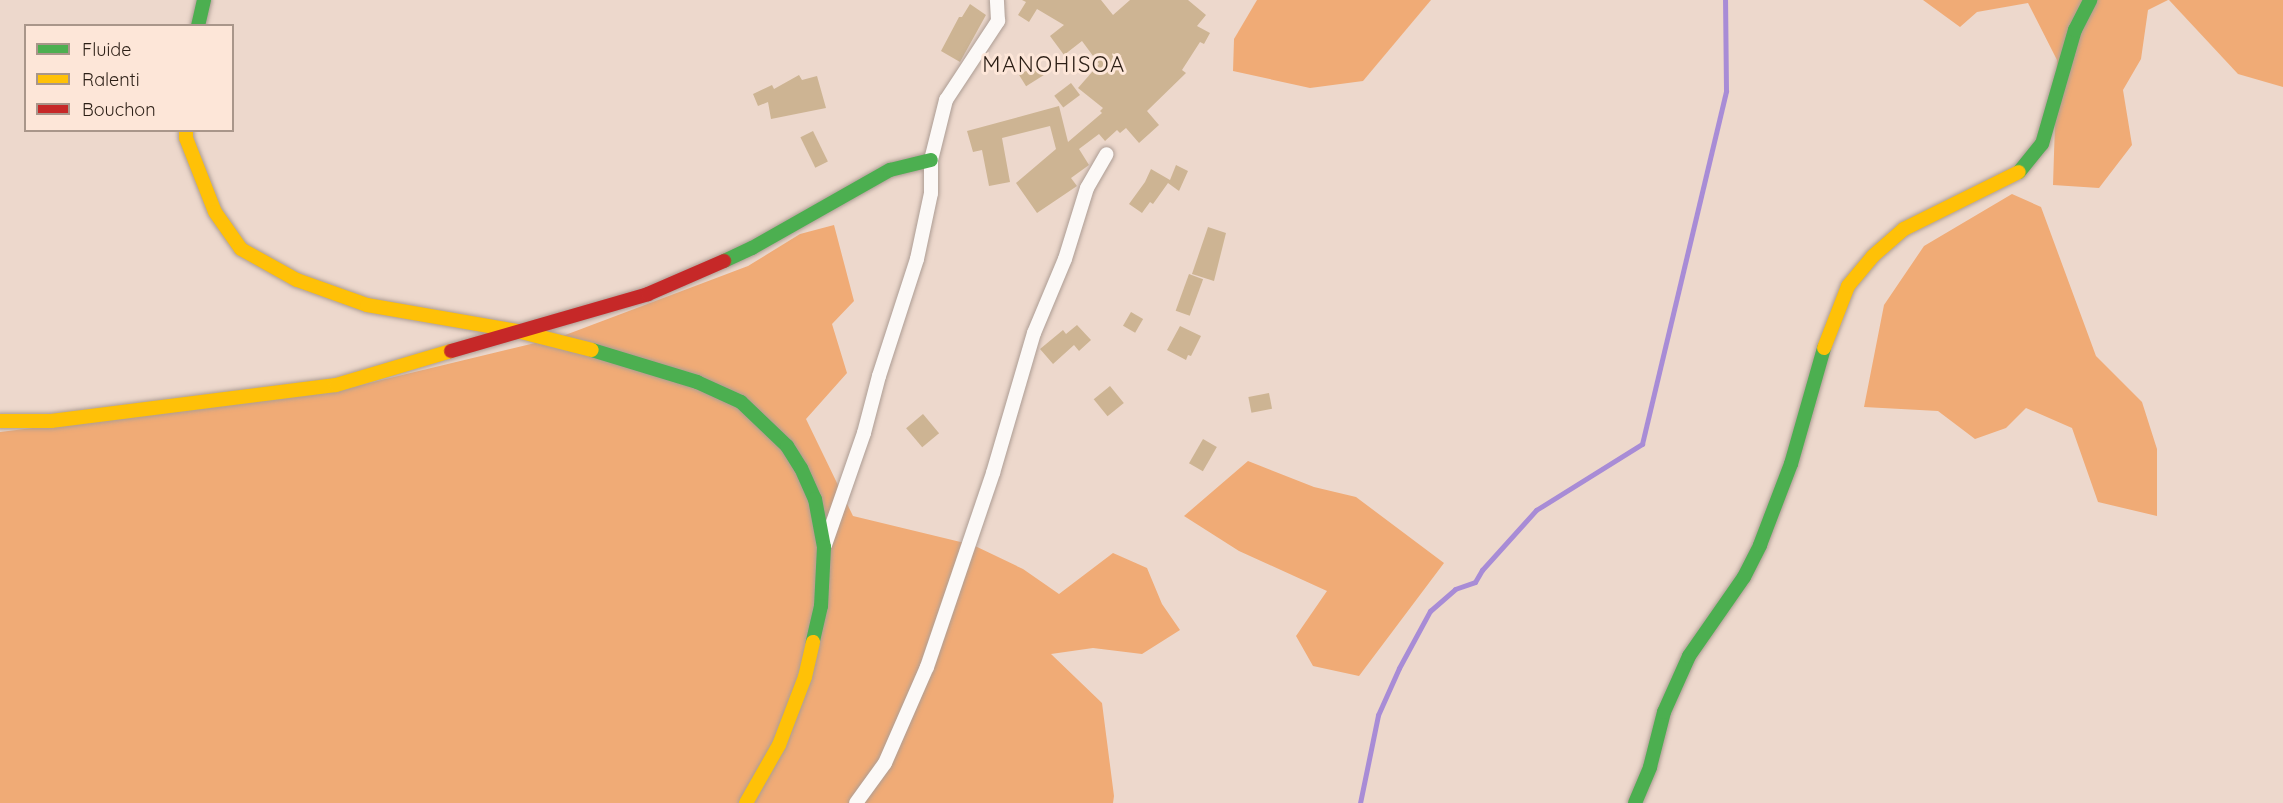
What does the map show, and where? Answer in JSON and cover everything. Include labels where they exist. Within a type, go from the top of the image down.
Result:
[{"type":"street","points":[[198,24],[204,0]]},
{"type":"street","points":[[824,547],[864,433],[879,376],[917,259],[931,193],[931,160],[946,100],[998,21],[997,0]]},
{"type":"street","points":[[1635,803],[1650,767],[1664,712],[1689,656],[1744,577],[1760,545],[1791,464],[1816,384],[1828,333],[1848,286],[1873,256],[1904,229],[2021,171],[2042,144],[2075,30],[2090,0]]},
{"type":"street","points":[[186,132],[186,138],[215,212],[241,249],[297,280],[367,305],[517,332],[582,347],[697,382],[741,402],[787,446],[801,468],[815,500],[824,547],[821,606],[805,677],[779,745],[746,803]]},
{"type":"street","points":[[856,803],[885,763],[927,667],[993,473],[1034,333],[1065,259],[1088,188],[1107,154]]},
{"type":"street","points":[[0,422],[51,421],[336,385],[648,294],[752,248],[890,170],[931,160]]},
{"type":"shaded area","points":[[1257,0],[1431,0],[1363,81],[1310,88],[1233,71],[1234,39]]},
{"type":"shaded area","points":[[1923,0],[2168,0],[2148,10],[2141,59],[2123,90],[2132,145],[2099,188],[2053,185],[2057,60],[2028,3],[1977,12],[1960,27]]},
{"type":"shaded area","points":[[2169,0],[2283,0],[2283,87],[2238,74]]},
{"type":"shaded area","points":[[2012,194],[2041,207],[2096,356],[2142,402],[2157,449],[2157,516],[2098,502],[2072,428],[2026,408],[2006,428],[1975,439],[1938,411],[1864,407],[1884,305],[1924,246]]},
{"type":"shaded area","points":[[834,225],[854,301],[832,324],[847,373],[806,419],[853,516],[973,545],[1023,569],[1059,594],[1113,553],[1147,568],[1162,604],[1180,630],[1142,654],[1093,648],[1051,654],[1102,703],[1113,803],[0,803],[0,432],[340,390],[560,337],[748,266],[800,234]]},
{"type":"shaded area","points":[[1248,461],[1314,487],[1356,497],[1444,563],[1359,676],[1313,666],[1296,636],[1327,591],[1239,551],[1184,516]]},
{"type":"building","points":[[1022,0],[1101,0],[1113,15],[1130,0],[1188,0],[1206,15],[1197,26],[1210,33],[1204,44],[1200,42],[1182,70],[1186,73],[1147,111],[1159,125],[1139,143],[1126,128],[1120,133],[1117,130],[1105,141],[1099,134],[1079,149],[1089,165],[1071,178],[1077,186],[1037,213],[1016,183],[1056,149],[1050,126],[1002,138],[1010,182],[989,186],[982,150],[973,152],[967,131],[1059,106],[1068,142],[1102,113],[1100,111],[1103,108],[1078,88],[1099,64],[1082,41],[1064,55],[1050,36],[1064,25],[1037,9],[1029,22],[1018,15],[1026,2]]},
{"type":"building","points":[[970,4],[986,15],[960,62],[941,51],[959,17],[962,17]]},
{"type":"building","points":[[1037,64],[1044,75],[1026,86],[1019,75]]},
{"type":"building","points":[[799,75],[802,80],[817,76],[826,108],[771,119],[768,102],[758,106],[753,94],[772,85],[774,89]]},
{"type":"building","points":[[1071,83],[1080,95],[1063,108],[1054,96]]},
{"type":"building","points":[[813,131],[828,162],[815,168],[800,137]]},
{"type":"building","points":[[1176,165],[1188,171],[1179,191],[1168,183],[1153,204],[1150,202],[1142,213],[1129,204],[1145,182],[1151,169],[1170,180]]},
{"type":"building","points":[[1208,227],[1226,233],[1214,281],[1192,274]]},
{"type":"building","points":[[1189,274],[1203,279],[1190,316],[1176,311]]},
{"type":"building","points":[[1131,312],[1143,319],[1135,333],[1123,326]]},
{"type":"building","points":[[1077,325],[1091,340],[1079,351],[1074,345],[1053,364],[1040,349],[1063,330],[1066,334]]},
{"type":"building","points":[[1180,326],[1201,336],[1191,356],[1188,355],[1186,360],[1167,350]]},
{"type":"building","points":[[1110,386],[1124,403],[1108,416],[1094,399]]},
{"type":"building","points":[[1269,393],[1272,409],[1251,413],[1248,397]]},
{"type":"building","points":[[923,414],[939,433],[922,447],[906,428]]},
{"type":"building","points":[[1203,439],[1217,447],[1203,471],[1189,463]]},
{"type":"waterway","points":[[1360,803],[1378,715],[1399,668],[1430,611],[1455,589],[1475,582],[1482,570],[1536,510],[1642,444],[1726,91],[1725,0]]},
{"type":"traffic: fast","points":[[198,24],[204,0]]},
{"type":"traffic: fast","points":[[2019,172],[2042,144],[2075,30],[2090,0]]},
{"type":"traffic: fast","points":[[724,261],[752,248],[890,170],[931,160]]},
{"type":"traffic: fast","points":[[1635,803],[1650,767],[1664,712],[1689,656],[1744,577],[1760,545],[1791,464],[1824,348]]},
{"type":"traffic: fast","points":[[592,350],[697,382],[741,402],[787,446],[801,468],[815,499],[824,547],[821,606],[813,642]]},
{"type":"traffic: slow","points":[[186,132],[186,138],[215,212],[241,249],[297,280],[367,305],[517,331],[592,350]]},
{"type":"traffic: slow","points":[[1824,348],[1848,286],[1873,256],[1904,229],[2019,172]]},
{"type":"traffic: slow","points":[[0,421],[51,421],[336,385],[451,351]]},
{"type":"traffic: slow","points":[[746,803],[779,745],[805,677],[813,642]]},
{"type":"traffic: jam","points":[[451,351],[648,294],[724,261]]},
{"type":"district","name":"MANOHISOA","points":[[1054,65]]}]
